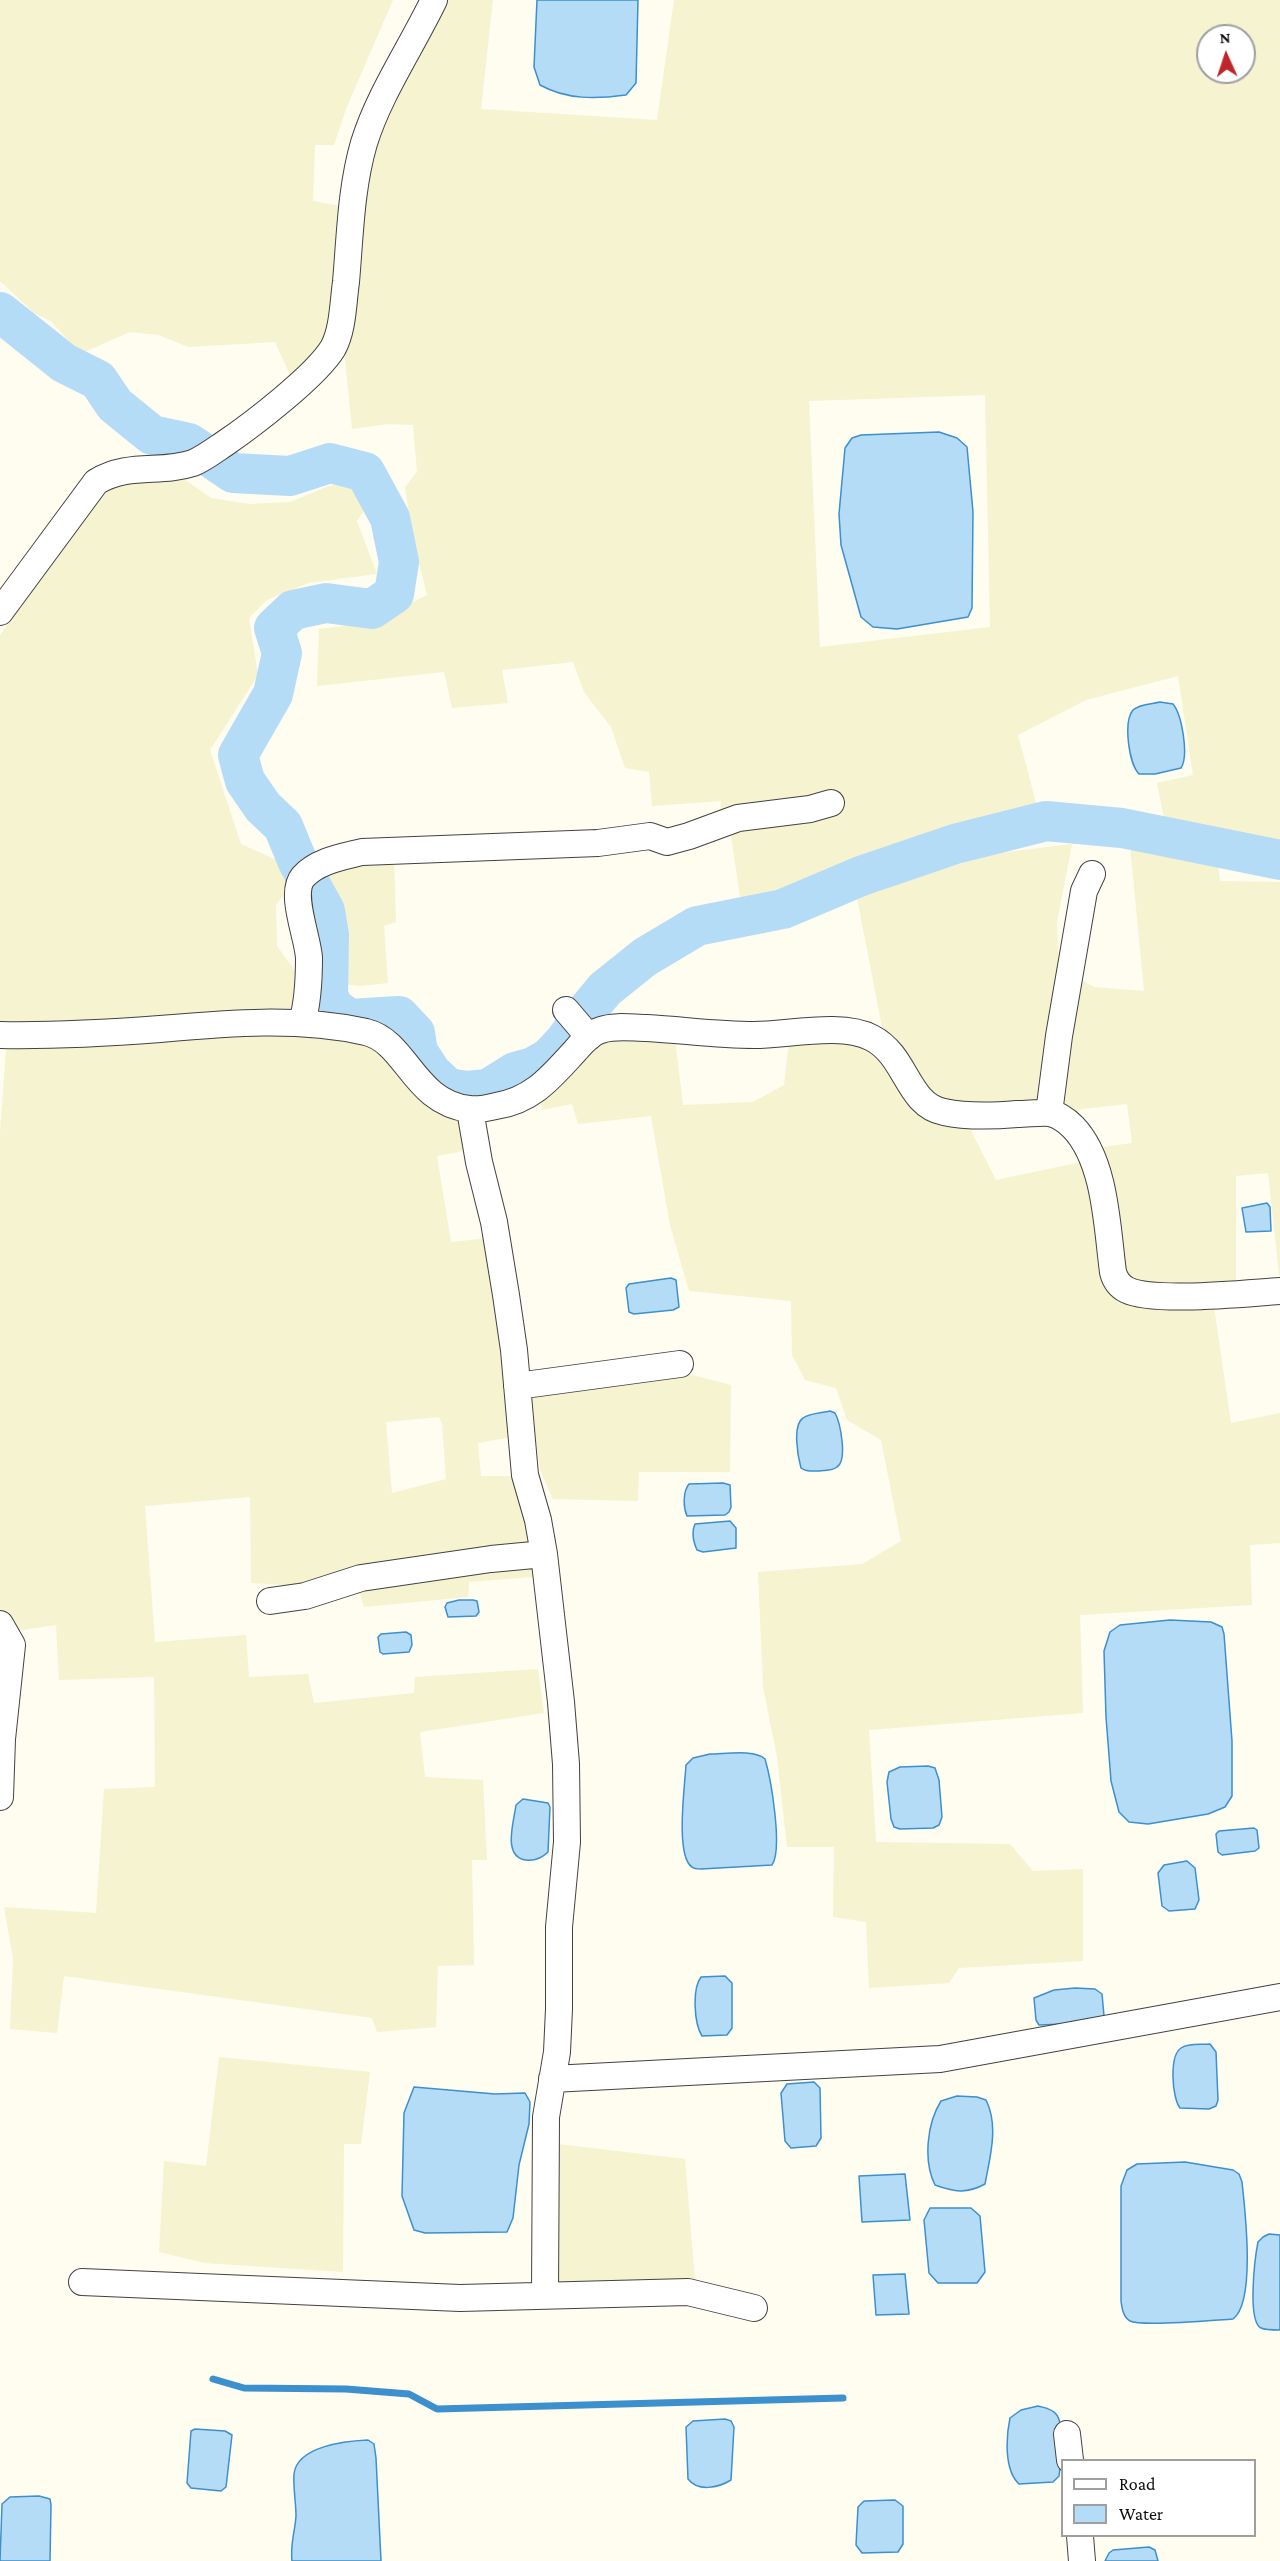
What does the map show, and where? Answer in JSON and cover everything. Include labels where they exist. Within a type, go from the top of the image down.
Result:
[{"type":"street","points":[[0,612],[96,482],[108,475],[127,470],[193,462],[224,444],[287,394],[315,369],[333,347],[342,315],[354,198],[364,142],[434,0]]},
{"type":"street","points":[[302,1023],[309,984],[309,956],[297,892],[307,874],[333,859],[362,852],[597,843],[650,836],[667,842],[738,818],[810,809],[831,803]]},
{"type":"street","points":[[1049,1113],[1059,1036],[1084,891],[1092,874]]},
{"type":"street","points":[[566,1010],[586,1034]]},
{"type":"street","points":[[0,1035],[76,1034],[223,1023],[302,1023],[368,1033],[382,1038],[432,1095],[470,1110],[510,1104],[530,1096],[545,1084],[586,1034],[600,1030],[611,1028],[753,1035],[828,1031],[860,1033],[887,1048],[897,1058],[921,1100],[936,1110],[946,1113],[994,1115],[1049,1113],[1071,1124],[1087,1146],[1103,1193],[1113,1272],[1120,1286],[1135,1293],[1175,1296],[1280,1291]]},
{"type":"street","points":[[470,1110],[479,1162],[494,1222],[506,1295],[525,1475],[538,1520],[544,1554],[566,1764],[567,1842],[559,1927],[557,2041],[546,2117],[545,2294]]},
{"type":"street","points":[[517,1386],[680,1364]]},
{"type":"street","points":[[270,1601],[305,1596],[361,1578],[491,1559],[544,1554]]},
{"type":"street","points":[[0,1624],[12,1645],[2,1739],[0,1797]]},
{"type":"street","points":[[552,2079],[940,2059],[1280,1997]]},
{"type":"street","points":[[82,2282],[460,2298],[688,2292],[754,2308]]},
{"type":"street","points":[[1067,2434],[1070,2459]]},
{"type":"street","points":[[1080,2537],[1082,2561]]},
{"type":"shaded area","points":[[0,0],[393,0],[346,109],[334,145],[315,145],[313,201],[346,207],[330,334],[314,361],[290,375],[275,342],[189,347],[158,335],[130,332],[80,354],[51,321],[35,314],[0,281]]},
{"type":"shaded area","points":[[440,0],[493,0],[481,109],[657,120],[674,0],[1280,0],[1280,848],[1248,848],[1165,824],[1157,783],[1193,775],[1178,676],[1086,700],[1018,735],[1037,806],[741,904],[731,836],[720,814],[721,801],[652,806],[649,772],[625,768],[611,727],[584,692],[573,662],[502,670],[508,703],[452,708],[444,672],[317,686],[319,629],[370,623],[427,595],[412,534],[405,487],[417,472],[413,425],[388,424],[352,429],[345,359],[363,190],[373,143]],"holes":[[[985,395],[990,627],[820,647],[809,401]]]},
{"type":"shaded area","points":[[177,474],[211,498],[249,504],[290,502],[329,486],[347,482],[366,508],[357,521],[377,574],[308,583],[267,600],[249,618],[258,675],[210,750],[241,844],[281,862],[292,884],[276,905],[277,946],[298,975],[299,1013],[0,1027],[0,635],[83,518],[115,483]]},
{"type":"shaded area","points":[[1072,844],[1057,923],[1059,967],[1094,987],[1144,991],[1130,846],[1218,863],[1220,881],[1280,882],[1280,1283],[1268,1173],[1236,1176],[1236,1286],[1157,1291],[1121,1275],[1096,1148],[1132,1143],[1127,1104],[1082,1109],[1073,1114],[941,1103],[883,1032],[857,898],[928,873],[998,853]]},
{"type":"shaded area","points":[[394,856],[396,922],[384,926],[388,983],[361,986],[334,983],[340,933],[330,888],[320,870]]},
{"type":"shaded area","points":[[239,1032],[376,1041],[465,1120],[469,1150],[437,1156],[451,1242],[490,1238],[512,1437],[478,1443],[481,1476],[518,1476],[531,1523],[533,1577],[469,1582],[468,1597],[364,1607],[360,1594],[303,1586],[251,1583],[250,1497],[145,1506],[155,1642],[246,1635],[249,1677],[308,1674],[314,1703],[414,1693],[415,1677],[538,1669],[544,1713],[420,1732],[425,1777],[483,1780],[487,1860],[472,1860],[474,1965],[438,1966],[436,2027],[377,2032],[372,2018],[64,1976],[57,2033],[10,2029],[13,1959],[4,1907],[96,1913],[104,1789],[155,1787],[154,1677],[59,1680],[56,1625],[16,1631],[12,1621],[0,1611],[0,1132],[6,1050]],"holes":[[[439,1417],[442,1424],[446,1479],[392,1493],[386,1422]]]},
{"type":"shaded area","points":[[598,1037],[675,1039],[683,1105],[753,1102],[784,1085],[789,1041],[871,1044],[967,1123],[996,1180],[1086,1161],[1115,1294],[1131,1305],[1213,1300],[1231,1423],[1280,1413],[1280,1543],[1250,1545],[1252,1605],[1080,1615],[1083,1713],[869,1730],[876,1842],[1010,1844],[1033,1871],[1083,1869],[1083,1961],[959,1968],[949,1983],[869,1988],[866,1922],[833,1917],[834,1847],[787,1847],[777,1757],[763,1687],[758,1572],[862,1564],[901,1541],[881,1440],[847,1420],[836,1388],[805,1380],[792,1355],[791,1301],[689,1291],[670,1225],[651,1116],[578,1124],[572,1104],[542,1110],[540,1098]]},
{"type":"shaded area","points":[[681,1372],[731,1385],[730,1472],[639,1472],[638,1501],[553,1499],[540,1470],[529,1392]]},
{"type":"shaded area","points":[[219,2057],[370,2072],[361,2144],[344,2144],[343,2272],[205,2263],[159,2252],[164,2161],[206,2166]]},
{"type":"shaded area","points":[[558,2144],[685,2159],[695,2281],[557,2287]]},
{"type":"water","points":[[537,0],[638,0],[636,83],[626,95],[571,96],[540,85],[534,67]]},
{"type":"water","points":[[939,432],[957,438],[967,447],[973,512],[972,608],[968,617],[897,629],[873,627],[861,617],[841,545],[839,514],[845,448],[852,438],[861,435]]},
{"type":"water","points":[[1160,702],[1173,704],[1176,709],[1183,736],[1183,762],[1181,768],[1155,774],[1139,774],[1132,761],[1128,743],[1130,716],[1139,706]]},
{"type":"water","points":[[1267,1203],[1270,1207],[1271,1231],[1246,1232],[1242,1208]]},
{"type":"water","points":[[671,1278],[676,1280],[679,1307],[673,1310],[634,1314],[629,1312],[626,1288],[629,1284]]},
{"type":"water","points":[[830,1411],[835,1413],[841,1432],[843,1449],[840,1463],[831,1470],[807,1471],[801,1468],[797,1441],[798,1427],[803,1418],[809,1415]]},
{"type":"water","points":[[723,1483],[730,1485],[731,1507],[729,1512],[725,1515],[687,1516],[684,1499],[689,1484]]},
{"type":"water","points":[[730,1521],[736,1528],[736,1548],[703,1552],[697,1550],[693,1537],[695,1524]]},
{"type":"water","points":[[477,1601],[479,1612],[476,1616],[448,1617],[445,1607],[447,1603]]},
{"type":"water","points":[[1170,1620],[1211,1622],[1222,1627],[1232,1741],[1232,1796],[1225,1807],[1208,1814],[1148,1824],[1129,1822],[1119,1812],[1111,1781],[1104,1651],[1110,1632],[1120,1625]]},
{"type":"water","points":[[406,1632],[411,1635],[412,1645],[409,1652],[383,1654],[380,1652],[378,1637],[381,1634]]},
{"type":"water","points":[[747,1753],[765,1759],[773,1797],[776,1830],[775,1857],[772,1865],[699,1869],[693,1868],[687,1860],[682,1835],[686,1765],[693,1758],[710,1754]]},
{"type":"water","points":[[900,1767],[935,1768],[939,1780],[942,1817],[939,1825],[933,1828],[900,1829],[894,1827],[887,1782],[889,1772]]},
{"type":"water","points":[[523,1799],[548,1803],[550,1807],[548,1852],[535,1859],[526,1860],[519,1857],[512,1845],[516,1805]]},
{"type":"water","points":[[1254,1828],[1257,1830],[1259,1848],[1255,1851],[1222,1855],[1218,1852],[1216,1834],[1219,1831]]},
{"type":"water","points":[[1187,1861],[1195,1868],[1199,1900],[1195,1909],[1169,1911],[1162,1906],[1158,1873],[1164,1865]]},
{"type":"water","points":[[725,1976],[732,1983],[732,2028],[727,2035],[702,2036],[697,2023],[695,2006],[698,1982],[701,1977]]},
{"type":"water","points":[[1095,1989],[1102,1994],[1104,2016],[1087,2023],[1039,2025],[1036,2020],[1034,1998],[1054,1990]]},
{"type":"water","points":[[1210,2044],[1216,2052],[1218,2100],[1216,2106],[1209,2109],[1180,2108],[1175,2096],[1173,2077],[1177,2052],[1187,2045]]},
{"type":"water","points":[[814,2082],[820,2088],[821,2138],[816,2146],[791,2148],[785,2141],[781,2093],[787,2084]]},
{"type":"water","points":[[414,2087],[495,2094],[525,2093],[530,2102],[529,2124],[519,2165],[513,2218],[507,2232],[425,2233],[414,2230],[402,2196],[404,2113]]},
{"type":"water","points":[[957,2096],[986,2100],[992,2120],[991,2152],[985,2184],[966,2191],[935,2185],[929,2165],[928,2142],[936,2110],[941,2101]]},
{"type":"water","points":[[1185,2162],[1233,2170],[1239,2174],[1242,2182],[1247,2276],[1240,2309],[1233,2319],[1163,2323],[1130,2321],[1124,2315],[1121,2301],[1121,2186],[1127,2170],[1137,2164]]},
{"type":"water","points":[[905,2174],[910,2220],[862,2222],[859,2176]]},
{"type":"water","points":[[930,2208],[971,2208],[980,2216],[985,2272],[977,2283],[938,2283],[929,2273],[924,2220]]},
{"type":"water","points":[[1269,2234],[1280,2235],[1280,2330],[1261,2328],[1254,2314],[1253,2288],[1258,2242]]},
{"type":"water","points":[[905,2274],[909,2314],[876,2315],[873,2275]]},
{"type":"water","points":[[1038,2406],[1048,2408],[1059,2419],[1062,2444],[1061,2462],[1059,2476],[1053,2482],[1019,2484],[1014,2478],[1007,2453],[1008,2434],[1010,2418],[1021,2410]]},
{"type":"water","points":[[725,2419],[731,2421],[734,2427],[731,2480],[714,2487],[697,2486],[688,2479],[686,2427],[693,2421]]},
{"type":"water","points":[[195,2429],[225,2431],[232,2435],[226,2487],[221,2491],[191,2488],[187,2483],[191,2431]]},
{"type":"water","points":[[368,2440],[374,2444],[376,2458],[381,2561],[292,2561],[296,2516],[294,2474],[297,2465],[313,2451],[324,2447]]},
{"type":"water","points":[[39,2496],[50,2499],[50,2561],[0,2561],[2,2504],[10,2497]]},
{"type":"water","points":[[895,2500],[903,2506],[903,2544],[898,2552],[862,2553],[856,2545],[858,2507],[864,2501]]},
{"type":"water","points":[[1149,2547],[1155,2550],[1158,2561],[1105,2561],[1113,2550]]},
{"type":"waterway","points":[[0,312],[64,363],[98,380],[115,405],[152,435],[189,443],[233,473],[290,476],[330,463],[365,472],[390,518],[399,562],[394,594],[372,609],[326,603],[293,610],[274,628],[282,653],[273,694],[238,755],[245,781],[263,807],[283,826],[297,860],[325,911],[329,935],[328,996],[334,1008],[350,1019],[399,1016],[415,1033],[418,1052],[431,1072],[448,1088],[466,1091],[488,1089],[515,1072],[533,1067],[549,1058],[605,989],[645,957],[697,926],[783,909],[861,876],[955,844],[1046,821],[1122,828],[1280,860]]},
{"type":"waterway","points":[[213,2379],[244,2388],[346,2389],[409,2394],[437,2409],[843,2398]]}]
